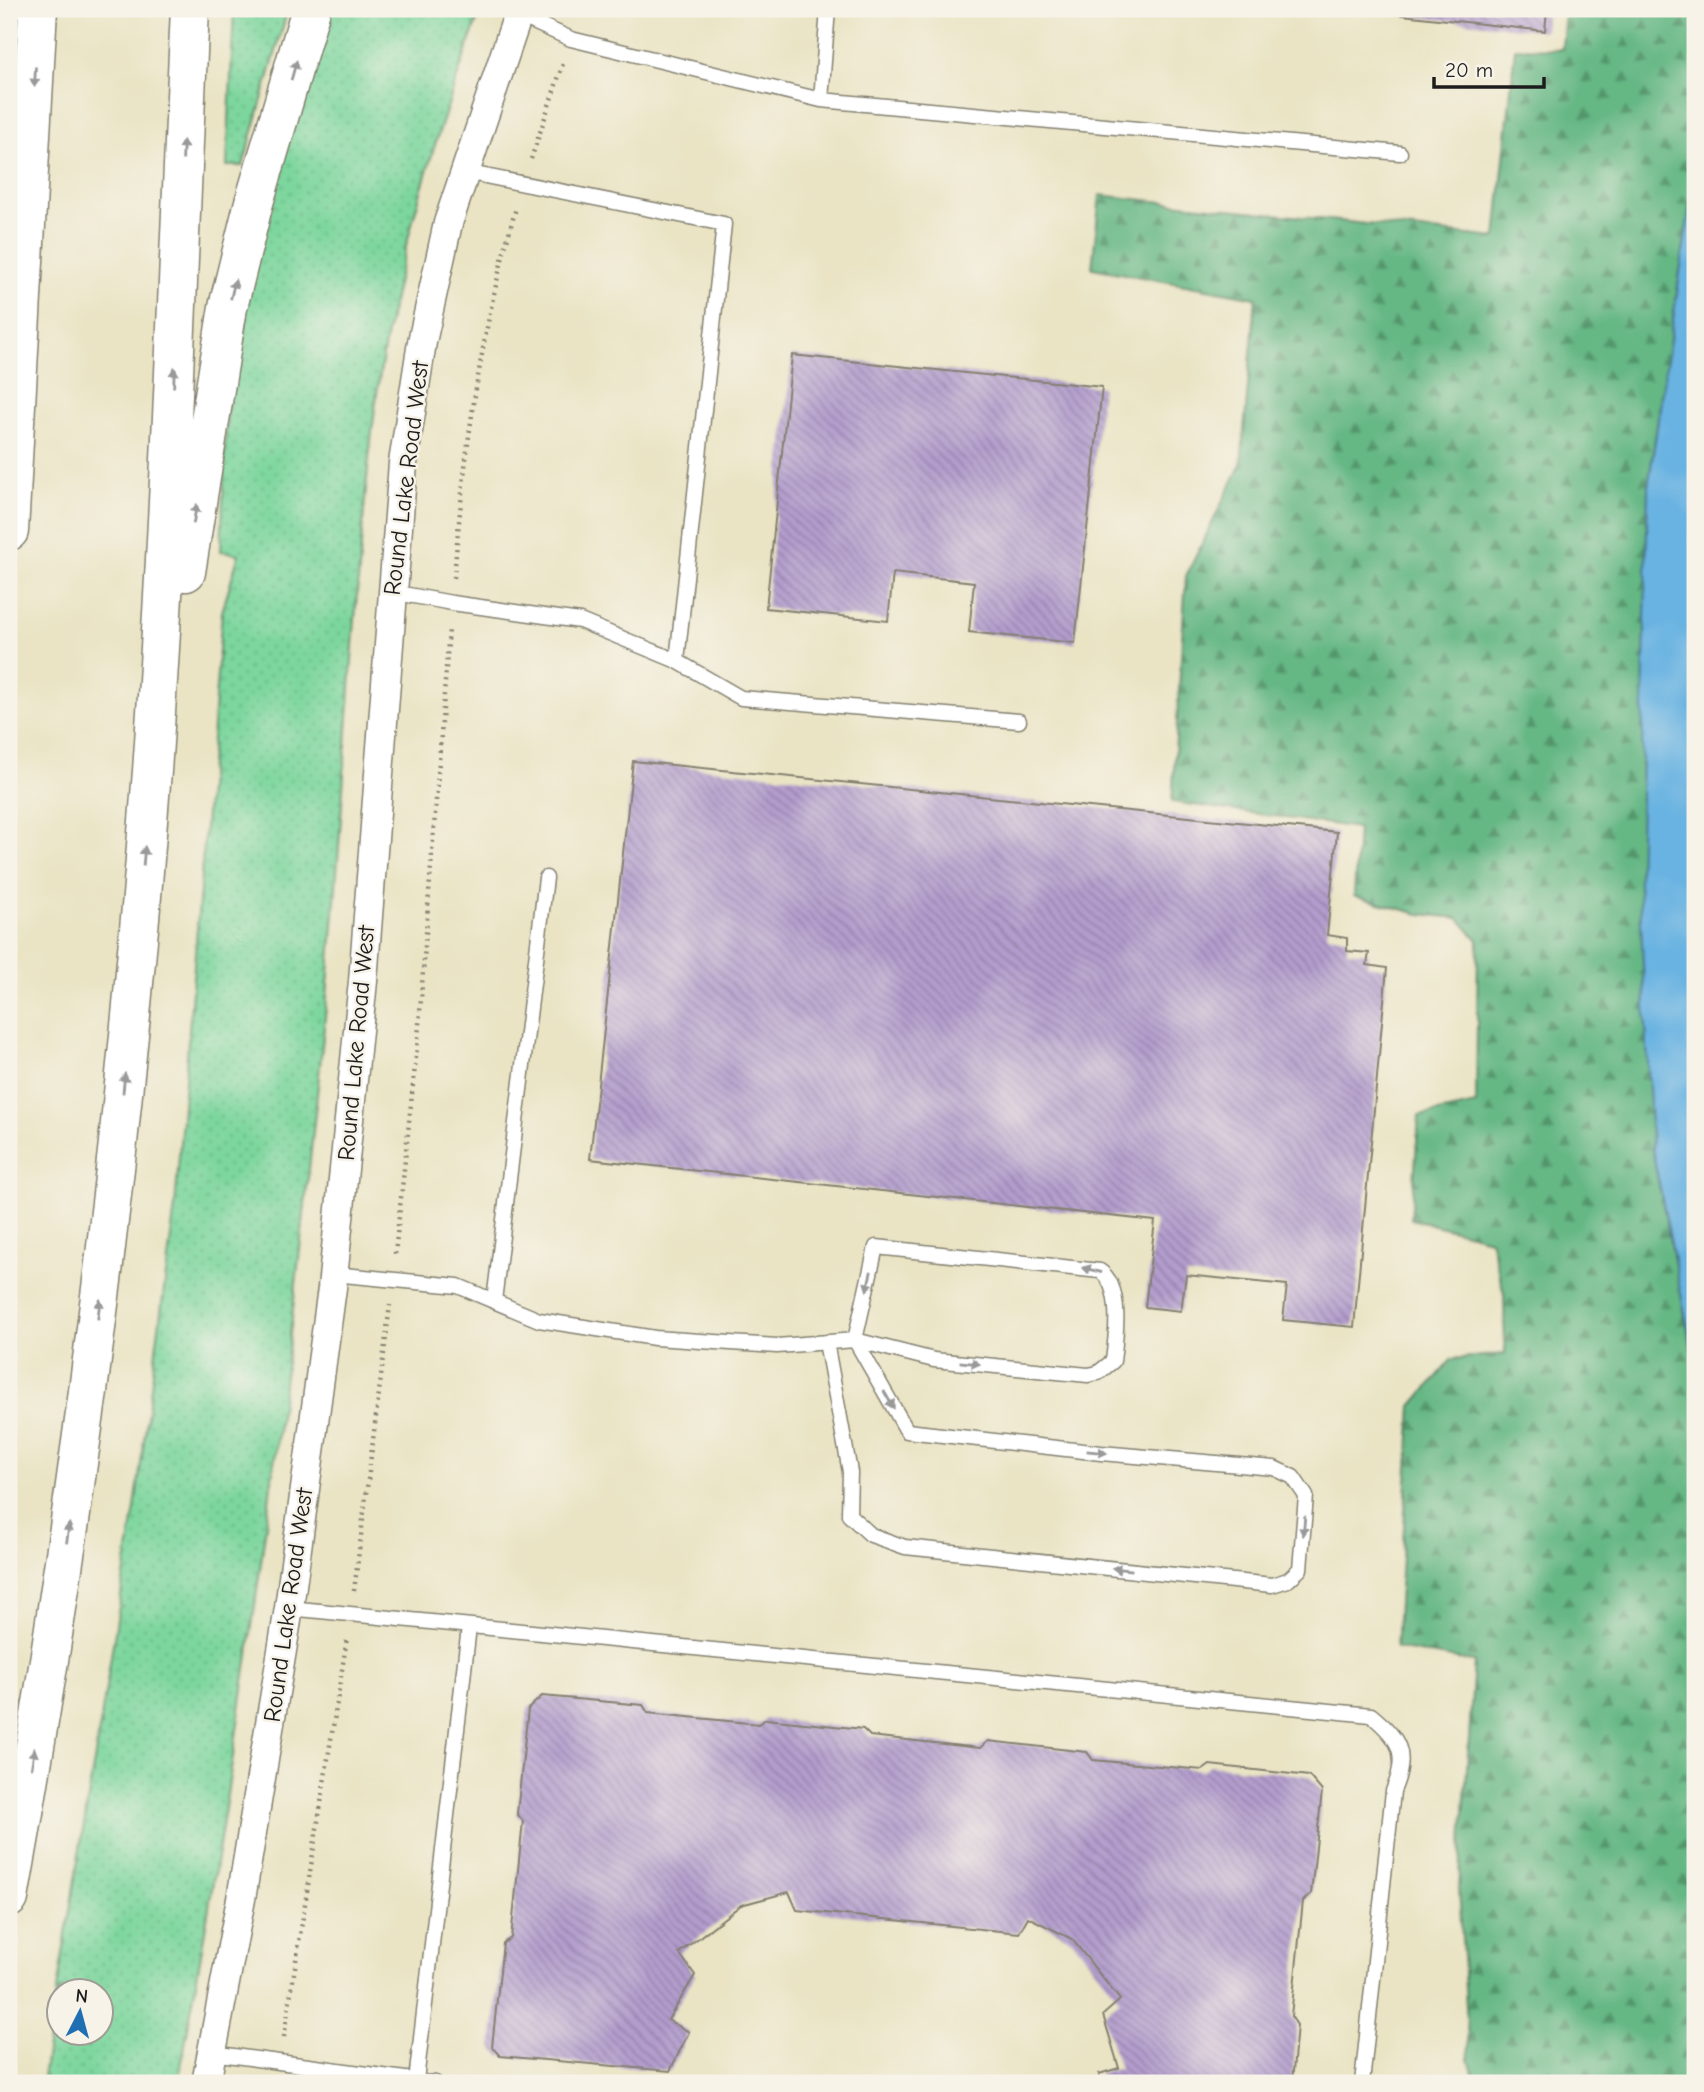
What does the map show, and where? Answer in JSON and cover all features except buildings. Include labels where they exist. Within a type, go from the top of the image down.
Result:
[{"type":"highway","points":[[9,531],[38,9]]},
{"type":"highway","points":[[9,1898],[55,1627],[84,1427],[128,1051],[152,774],[165,563],[190,9]]},
{"type":"highway","points":[[152,774],[229,307],[253,206],[311,9]]},
{"type":"highway","points":[[9,275],[16,385]]},
{"type":"street","name":"Round Lake Road West","points":[[206,2083],[241,1899],[289,1608],[333,1274],[363,981],[403,463],[422,342],[448,223],[519,12]]},
{"type":"lane","points":[[821,100],[828,9]]},
{"type":"lane","points":[[519,12],[572,39],[821,100],[1400,153]]},
{"type":"lane","points":[[465,172],[724,224],[677,662]]},
{"type":"lane","points":[[392,592],[580,621],[677,662],[741,698],[1019,721]]},
{"type":"lane","points":[[494,1301],[546,878]]},
{"type":"lane","points":[[333,1274],[458,1286],[539,1320],[655,1338],[777,1346],[826,1342],[855,1340],[934,1360],[1098,1373],[1113,1361],[1114,1289],[1109,1277],[1100,1271],[876,1247],[855,1340],[906,1431],[1101,1453],[1274,1468],[1293,1478],[1306,1496],[1300,1569],[1289,1580],[1272,1585],[905,1547],[871,1535],[849,1515],[850,1472],[826,1342]]},
{"type":"lane","points":[[289,1608],[1371,1715],[1394,1734],[1400,1752],[1401,1773],[1393,1791],[1362,2083]]},
{"type":"lane","points":[[416,2081],[469,1627]]},
{"type":"lane","points":[[212,2053],[436,2083]]},
{"type":"lane","points":[[784,2083],[806,2083]]},
{"type":"path","points":[[280,2063],[366,1511],[393,1279],[418,1038],[452,603],[471,418],[504,250],[572,39]]},
{"type":"green space","points":[[234,9],[288,9],[243,166],[227,166]]},
{"type":"green space","points":[[327,9],[481,9],[419,197],[399,273],[378,385],[362,532],[329,974],[295,1292],[243,1689],[178,2083],[42,2083],[48,2046],[116,2046],[116,1976],[59,1976],[135,1508],[175,1207],[222,612],[239,554],[221,551],[228,402],[239,334],[287,147]]},
{"type":"green space","points":[[1565,9],[1695,9],[1695,172],[1648,487],[1652,1149],[1695,1364],[1695,2083],[1475,2081],[1469,2058],[1459,1888],[1474,1662],[1396,1648],[1412,1406],[1452,1359],[1505,1354],[1504,1294],[1490,1239],[1411,1219],[1419,1116],[1476,1104],[1478,940],[1458,918],[1419,914],[1354,896],[1358,828],[1172,802],[1186,576],[1241,464],[1256,298],[1092,268],[1100,195],[1496,238],[1515,48],[1562,49]]},
{"type":"water","points":[[1695,172],[1695,1364],[1652,1149],[1639,883],[1648,487]]}]
